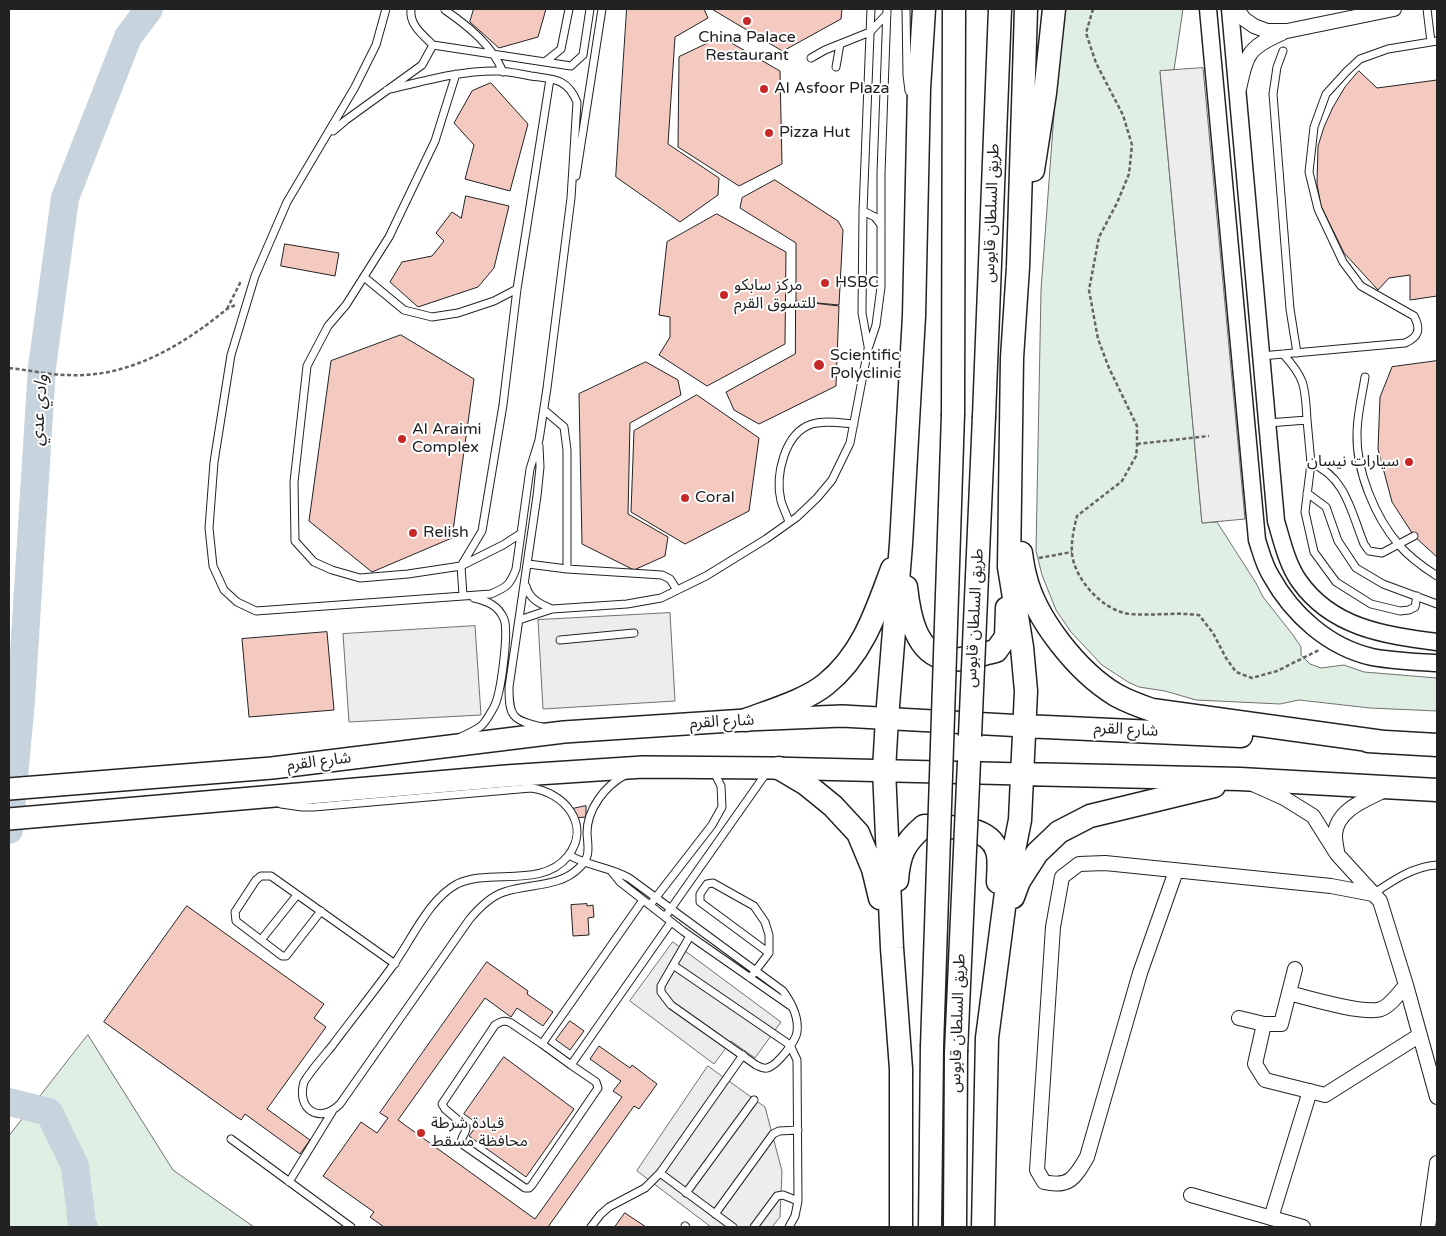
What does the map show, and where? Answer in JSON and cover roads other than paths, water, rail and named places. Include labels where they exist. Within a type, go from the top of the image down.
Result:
[{"type":"highway","points":[[901,1227],[901,1069],[892,948],[884,770],[901,544],[914,316],[919,89],[924,9]]},
{"type":"highway","name":"طريق السلطان قابوس","points":[[930,1227],[932,1047],[953,414],[954,9]]},
{"type":"highway","name":"طريق السلطان قابوس","points":[[955,1227],[956,1052],[1000,9]]},
{"type":"highway","points":[[901,544],[909,608],[914,631],[935,655],[948,660],[996,651],[1006,637],[1019,538],[1012,358],[1018,267],[1026,9]]},
{"type":"highway","points":[[1018,267],[1045,93],[1054,9]]},
{"type":"highway","points":[[746,720],[792,703],[826,685],[852,658],[870,628],[901,544]]},
{"type":"highway","points":[[983,1227],[987,1038],[1007,884],[1020,820],[1026,691],[1016,564]]},
{"type":"highway","points":[[1016,564],[1025,577],[1046,625],[1082,668],[1116,695],[1152,710],[1383,742]]},
{"type":"highway","name":"شارع القرم","points":[[1024,726],[1437,745]]},
{"type":"highway","points":[[775,768],[806,784],[834,806],[858,833],[873,869],[892,948]]},
{"type":"highway","name":"شارع القرم","points":[[1022,774],[1240,779],[1437,790]]},
{"type":"highway","points":[[999,941],[1019,881],[1037,853],[1059,832],[1090,816],[1151,803],[1240,779]]},
{"type":"highway","points":[[892,948],[899,860],[910,838],[924,826],[964,828],[989,837],[997,851],[999,941]]},
{"type":"main road","name":"شارع القرم","points":[[9,790],[272,768],[564,732],[746,720],[842,716],[1024,726]]},
{"type":"main road","name":"شارع القرم","points":[[9,819],[496,777],[643,768],[775,768],[1022,774]]},
{"type":"street","points":[[1208,9],[1257,540],[1270,574],[1288,604],[1312,627],[1343,647],[1372,657],[1437,663]]},
{"type":"street","points":[[1230,9],[1276,520],[1287,557],[1298,581],[1320,605],[1348,623],[1391,636],[1437,642]]},
{"type":"street","points":[[1237,9],[1244,20],[1254,26],[1266,31],[1287,31]]},
{"type":"street","points":[[1238,97],[1246,60],[1253,49],[1262,41],[1287,31],[1394,9]]},
{"type":"street","points":[[1240,779],[1284,798],[1314,816],[1337,854],[1380,901],[1406,985],[1437,1098]]},
{"type":"street","points":[[1337,854],[1335,834],[1341,818],[1351,808],[1391,787]]},
{"type":"street","points":[[1176,870],[1140,974],[1087,1157],[1078,1172],[1068,1182],[1056,1185],[1044,1182],[1037,1170],[1053,928],[1062,877],[1079,864],[1105,863],[1176,870],[1334,887],[1373,894]]},
{"type":"street","points":[[1334,887],[1348,866]]},
{"type":"street","points":[[1239,1018],[1264,1024],[1281,1024],[1295,969]]},
{"type":"street","points":[[1289,993],[1371,1010],[1382,1009],[1406,985]]},
{"type":"street","points":[[1264,1024],[1255,1064],[1264,1080],[1325,1095],[1420,1034]]},
{"type":"street","points":[[1270,1218],[1310,1091]]},
{"type":"street","points":[[1428,1227],[1437,1163]]},
{"type":"street","points":[[1191,1195],[1303,1227]]},
{"type":"lane","points":[[386,9],[376,45],[355,87],[287,202],[276,225],[255,276],[231,355],[214,462],[209,528],[213,566],[224,590],[236,602],[256,611],[491,594],[510,582],[516,569],[530,469],[539,440],[544,410],[571,198],[577,102],[572,90],[558,80],[503,72],[473,72],[440,76],[387,90]]},
{"type":"lane","points":[[410,9],[412,22],[433,45],[571,66],[583,55],[590,9]]},
{"type":"lane","points":[[544,62],[561,49],[569,9]]},
{"type":"lane","points":[[571,198],[581,152],[602,9]]},
{"type":"lane","points":[[868,349],[862,313],[863,210],[871,9]]},
{"type":"lane","points":[[906,9],[907,75],[918,160]]},
{"type":"lane","points":[[1261,356],[1405,343],[1413,340],[1418,332],[1418,324],[1414,316],[1362,286],[1343,262],[1318,209],[1309,172],[1314,127],[1326,94],[1360,59],[1388,48],[1434,41],[1428,9]]},
{"type":"lane","points":[[444,10],[469,28],[495,54],[503,72]]},
{"type":"lane","points":[[811,58],[870,32],[887,12]]},
{"type":"lane","points":[[519,620],[552,609],[627,604],[660,598],[706,576],[766,539],[790,522],[817,498],[832,480],[850,443],[868,349],[876,325],[881,287],[881,173],[887,12]]},
{"type":"lane","points":[[836,67],[840,44]]},
{"type":"lane","points":[[325,137],[422,65],[433,45]]},
{"type":"lane","points":[[1283,51],[1277,68],[1273,94],[1290,309],[1297,353]]},
{"type":"lane","points":[[456,74],[435,141],[389,237],[346,304],[323,334],[307,366],[294,482],[295,541],[314,562],[332,570],[360,578],[408,574],[461,566],[503,545],[520,534]]},
{"type":"lane","points":[[463,595],[461,566],[482,531],[503,405],[517,289],[550,79]]},
{"type":"lane","points":[[863,210],[875,217],[881,225]]},
{"type":"lane","points":[[364,277],[404,310],[432,317],[458,313],[485,304],[517,289]]},
{"type":"lane","points":[[1283,354],[1302,378],[1305,388],[1311,463],[1305,512],[1314,552],[1336,582],[1371,604],[1400,611],[1409,610],[1415,607],[1417,596]]},
{"type":"lane","points":[[1365,377],[1357,436],[1360,464],[1369,496],[1382,521],[1399,545],[1417,563],[1437,576]]},
{"type":"lane","points":[[544,410],[564,427],[566,450],[567,569]]},
{"type":"lane","points":[[1267,423],[1307,420]]},
{"type":"lane","points":[[790,522],[781,502],[779,481],[782,462],[788,445],[801,430],[812,424],[828,422],[854,424]]},
{"type":"lane","points":[[539,440],[540,467],[528,564],[509,687],[509,701],[512,715],[518,721],[564,732]]},
{"type":"lane","points":[[1311,463],[1321,467],[1338,482],[1366,548],[1373,553],[1399,545],[1414,536]]},
{"type":"lane","points":[[1307,493],[1326,507],[1338,541],[1356,568],[1383,584],[1437,604]]},
{"type":"lane","points":[[528,564],[567,569],[662,575],[670,579],[677,590]]},
{"type":"lane","points":[[525,581],[528,593],[536,602],[552,609]]},
{"type":"lane","points":[[398,753],[462,737],[481,726],[495,706],[500,683],[505,634],[504,619],[494,605],[487,600],[463,595]]},
{"type":"lane","points":[[560,640],[634,633]]},
{"type":"lane","points":[[289,1182],[332,1112],[340,1104],[469,920],[489,900],[502,892],[554,882],[578,870],[584,863],[589,850],[587,834],[589,820],[598,800],[613,783],[632,771],[643,768]]},
{"type":"lane","points":[[650,906],[712,825],[722,807],[721,786],[711,768]]},
{"type":"lane","points":[[665,917],[775,768]]},
{"type":"lane","points":[[262,797],[290,806],[308,807],[531,788],[541,789],[556,796],[568,806],[572,813],[576,831],[573,848],[556,866],[530,875],[473,879],[450,889],[431,908],[395,964],[304,1082],[302,1098],[311,1111],[325,1114],[332,1112]]},
{"type":"lane","points":[[568,855],[584,863],[625,875],[783,991],[792,1007],[797,1028],[796,1036],[779,1060],[770,1067],[764,1068],[743,1056],[665,999],[661,992],[661,986],[690,936]]},
{"type":"lane","points":[[1373,894],[1392,882],[1426,866],[1437,865]]},
{"type":"lane","points":[[612,872],[620,882],[671,922],[792,1007]]},
{"type":"lane","points":[[321,911],[286,956],[282,956],[236,921],[235,916],[235,912],[252,885],[261,876],[270,876],[297,894],[321,911],[395,964]]},
{"type":"lane","points":[[516,877],[518,888]]},
{"type":"lane","points":[[750,978],[769,953],[769,936],[765,922],[754,906],[713,883],[707,884],[700,894],[700,902],[769,953]]},
{"type":"lane","points":[[261,940],[297,894]]},
{"type":"lane","points":[[542,1044],[643,900]]},
{"type":"lane","points":[[571,1065],[671,922]]},
{"type":"lane","points":[[673,965],[790,1045],[797,1060],[798,1201],[795,1216],[789,1227]]},
{"type":"lane","points":[[506,1020],[542,1044],[596,1082],[598,1088],[532,1185],[529,1188],[525,1188],[462,1144],[461,1139],[466,1132],[466,1127],[445,1110],[442,1104],[495,1025],[500,1021],[506,1020]]},
{"type":"lane","points":[[591,1227],[609,1207],[645,1188],[660,1173],[743,1056]]},
{"type":"lane","points":[[686,1193],[754,1100]]},
{"type":"lane","points":[[715,1214],[773,1134],[779,1131],[798,1130]]},
{"type":"lane","points":[[230,1139],[351,1227]]},
{"type":"lane","points":[[660,1173],[733,1227]]},
{"type":"lane","points":[[754,1227],[778,1196],[783,1195],[798,1201]]},
{"type":"waterway","name":"وادي عدي","points":[[9,830],[21,701],[42,367],[65,198],[128,37],[149,9]]},
{"type":"waterway","name":"وادي عدي","points":[[9,1102],[49,1112],[75,1166],[82,1224],[84,1227]]},
{"type":"place","name":"China Palace Restaurant","points":[[747,21]]},
{"type":"place","name":"Al Asfoor Plaza","points":[[764,89]]},
{"type":"place","name":"Pizza Hut","points":[[769,133]]},
{"type":"place","name":"HSBC","points":[[825,283]]},
{"type":"place","name":"مركز سابكو للتسوق القرم","points":[[724,295]]},
{"type":"place","name":"Scientific Polyclinic","points":[[819,365]]},
{"type":"place","name":"Al Araimi Complex","points":[[402,439]]},
{"type":"place","name":"سيارات نيسان","points":[[1409,462]]},
{"type":"place","name":"Coral","points":[[685,498]]},
{"type":"place","name":"Relish","points":[[413,533]]},
{"type":"place","name":"قيادة شرطة محافظة مسقط","points":[[421,1133]]}]
